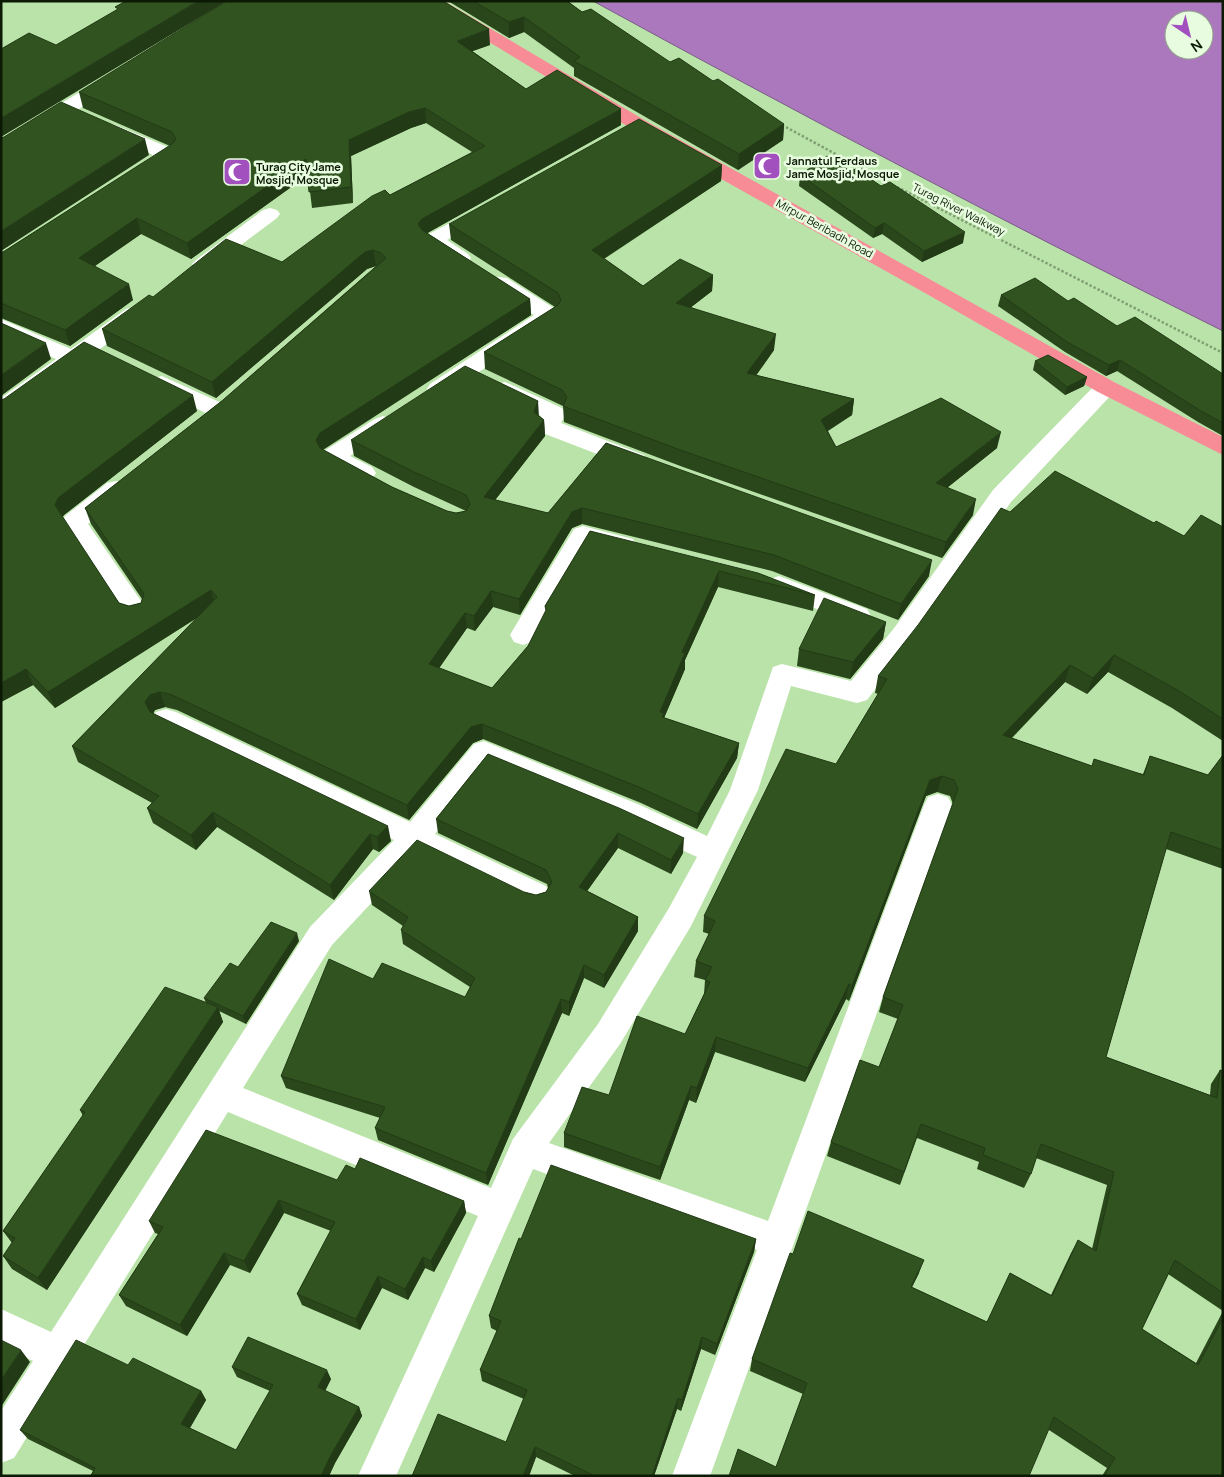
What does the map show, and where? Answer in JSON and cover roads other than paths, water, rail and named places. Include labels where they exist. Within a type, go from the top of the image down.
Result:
[{"type":"highway","name":"Mirpur Beribadh Road","points":[[431,1],[630,130],[933,288],[1106,387],[1223,447]]},
{"type":"street","points":[[1,147],[133,68]]},
{"type":"street","points":[[64,109],[168,154],[126,181]]},
{"type":"street","points":[[424,398],[549,315],[432,240],[501,202]]},
{"type":"street","points":[[186,277],[270,214]]},
{"type":"street","points":[[1,409],[89,354],[148,304]]},
{"type":"street","points":[[1,326],[89,354]]},
{"type":"street","points":[[466,371],[554,413],[548,427],[656,468]]},
{"type":"street","points":[[140,372],[225,404],[195,428]]},
{"type":"street","points":[[377,1476],[525,1150],[609,1034],[680,917],[714,852],[744,790],[782,674],[857,693],[904,634],[940,568],[1002,496],[1106,387]]},
{"type":"street","points":[[380,482],[332,457],[399,414]]},
{"type":"street","points":[[134,475],[74,522],[135,611]]},
{"type":"street","points":[[523,635],[584,536],[650,552]]},
{"type":"street","points":[[754,577],[904,634]]},
{"type":"street","points":[[166,719],[536,895]]},
{"type":"street","points":[[1,1445],[321,936],[415,837],[484,752],[630,813],[714,852]]},
{"type":"street","points":[[691,1476],[938,805]]},
{"type":"street","points":[[221,1094],[499,1208]]},
{"type":"street","points":[[525,1150],[778,1242]]},
{"type":"street","points":[[1,1327],[58,1354]]},
{"type":"place","name":"Jannatul Ferdaus Jame Mosjid, Mosque","points":[[767,166]]},
{"type":"place","name":"Turag City Jame Mosjid, Mosque","points":[[237,172]]}]
